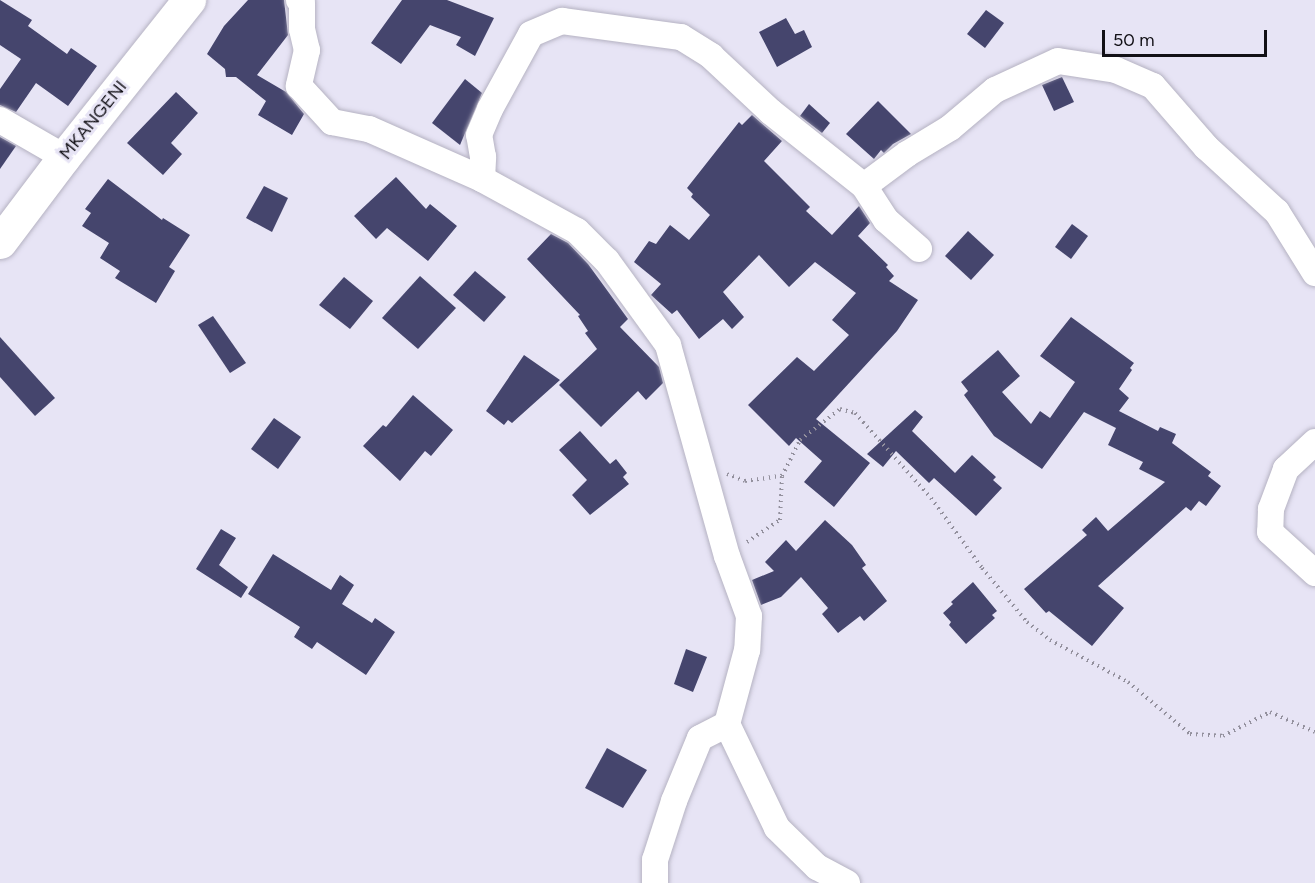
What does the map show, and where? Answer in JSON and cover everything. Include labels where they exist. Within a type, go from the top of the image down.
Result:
[{"type":"street","name":"MKANGENI","points":[[0,242],[63,156],[189,0]]},
{"type":"street","points":[[299,0],[302,3],[302,29],[307,50],[299,86],[332,122],[369,129],[482,179],[577,231],[607,261],[668,345],[727,556],[749,616],[747,650],[727,723],[777,828],[817,867],[847,883]]},
{"type":"street","points":[[482,179],[483,157],[479,135],[489,109],[531,34],[562,21],[681,37],[711,56],[771,112],[864,186],[886,220],[919,249]]},
{"type":"street","points":[[864,186],[907,154],[950,128],[995,90],[1058,61],[1116,70],[1152,86],[1206,147],[1277,212],[1315,273]]},
{"type":"street","points":[[0,120],[63,156]]},
{"type":"street","points":[[1315,442],[1286,469],[1271,509],[1270,532],[1315,573]]},
{"type":"street","points":[[655,883],[655,860],[674,801],[700,738],[727,723]]},
{"type":"path","points":[[727,556],[780,520],[782,476],[800,440],[840,410],[855,413],[931,498],[982,568],[1027,622],[1050,640],[1128,682],[1190,734],[1223,736],[1270,712],[1315,732]]},
{"type":"path","points":[[700,464],[745,481],[782,476]]},
{"type":"building","points":[[0,0],[32,20],[28,26],[67,54],[71,48],[97,66],[68,106],[36,83],[16,112],[0,105],[0,89],[21,59],[0,45]]},
{"type":"building","points":[[248,0],[284,0],[288,35],[257,75],[286,92],[304,114],[292,135],[258,115],[266,101],[236,77],[226,77],[225,69],[207,54],[224,26]]},
{"type":"building","points":[[402,0],[447,0],[494,18],[475,56],[456,45],[461,37],[430,25],[401,64],[371,43]]},
{"type":"building","points":[[986,10],[1004,23],[985,48],[967,34]]},
{"type":"building","points":[[786,18],[795,34],[804,30],[812,47],[777,67],[759,32]]},
{"type":"building","points":[[1062,77],[1074,102],[1054,111],[1042,85]]},
{"type":"building","points":[[465,79],[482,93],[460,145],[432,123]]},
{"type":"building","points":[[176,92],[198,113],[171,143],[182,154],[163,175],[127,143]]},
{"type":"building","points":[[878,101],[911,134],[893,144],[884,153],[881,150],[874,159],[846,134]]},
{"type":"building","points":[[809,104],[830,123],[822,133],[800,116]]},
{"type":"building","points":[[752,115],[782,141],[764,161],[810,207],[806,211],[832,235],[859,206],[870,223],[858,236],[888,265],[886,267],[894,276],[889,281],[918,300],[897,331],[816,419],[870,463],[834,507],[804,482],[822,461],[796,438],[789,446],[748,405],[797,357],[814,371],[849,335],[832,320],[856,293],[815,262],[789,287],[759,255],[723,292],[744,317],[732,329],[723,319],[699,339],[677,310],[672,314],[651,295],[661,284],[634,262],[649,241],[656,244],[670,225],[689,240],[710,215],[691,197],[693,194],[687,188],[739,122],[742,125]]},
{"type":"building","points":[[0,137],[16,146],[0,169]]},
{"type":"building","points":[[396,177],[426,209],[430,204],[457,226],[428,261],[387,228],[376,239],[354,216]]},
{"type":"building","points":[[108,179],[162,220],[163,218],[190,235],[169,267],[175,271],[156,303],[115,278],[120,271],[100,258],[109,243],[82,226],[91,213],[85,209]]},
{"type":"building","points":[[264,186],[288,198],[272,232],[246,218]]},
{"type":"building","points":[[1072,224],[1088,236],[1071,259],[1055,247]]},
{"type":"building","points":[[968,231],[994,255],[971,280],[945,256]]},
{"type":"building","points":[[551,234],[568,243],[588,264],[628,319],[620,327],[659,367],[663,383],[646,400],[638,391],[601,427],[559,385],[597,349],[585,333],[588,331],[578,316],[580,315],[527,259]]},
{"type":"building","points":[[475,271],[506,297],[484,322],[453,295]]},
{"type":"building","points":[[420,276],[456,308],[418,349],[382,318]]},
{"type":"building","points":[[344,277],[373,301],[350,329],[319,305]]},
{"type":"building","points":[[213,316],[246,363],[230,373],[198,325]]},
{"type":"building","points":[[1071,317],[1134,363],[1119,389],[1129,398],[1119,411],[1158,431],[1160,427],[1176,434],[1172,443],[1211,472],[1208,476],[1221,486],[1206,506],[1199,501],[1191,511],[1186,507],[1098,586],[1124,608],[1092,646],[1049,611],[1046,613],[1024,589],[1087,535],[1082,530],[1096,517],[1108,531],[1165,482],[1139,469],[1143,462],[1108,445],[1116,428],[1084,412],[1042,469],[994,436],[964,395],[968,391],[961,382],[998,350],[1020,376],[1002,392],[1031,424],[1040,411],[1050,418],[1075,382],[1040,356]]},
{"type":"building","points":[[0,337],[55,398],[35,416],[0,377]]},
{"type":"building","points":[[524,355],[560,380],[512,423],[508,420],[504,425],[486,411]]},
{"type":"building","points":[[413,395],[453,430],[431,456],[425,451],[400,481],[363,446],[383,425],[386,427]]},
{"type":"building","points":[[915,410],[923,417],[912,431],[955,473],[972,455],[996,477],[993,480],[1002,488],[976,516],[934,478],[929,483],[896,451],[883,467],[867,454]]},
{"type":"building","points":[[274,418],[301,437],[278,469],[251,449]]},
{"type":"building","points":[[580,431],[610,464],[616,459],[627,473],[623,477],[629,484],[590,515],[572,495],[587,480],[559,450]]},
{"type":"building","points":[[825,520],[852,545],[866,565],[862,568],[887,601],[864,621],[860,616],[838,633],[822,614],[828,608],[801,577],[781,597],[761,605],[752,580],[774,571],[765,562],[786,540],[796,551]]},
{"type":"building","points":[[221,529],[236,538],[219,565],[248,587],[241,598],[196,569]]},
{"type":"building","points":[[273,554],[331,590],[340,575],[354,585],[342,604],[372,623],[375,618],[395,632],[366,675],[317,642],[312,649],[294,637],[300,627],[248,594]]},
{"type":"building","points":[[973,582],[997,611],[992,615],[995,618],[966,644],[949,625],[951,622],[943,613],[953,604],[951,602]]},
{"type":"building","points":[[686,649],[707,657],[693,692],[674,684]]},
{"type":"building","points":[[607,748],[647,770],[623,808],[585,788]]}]
